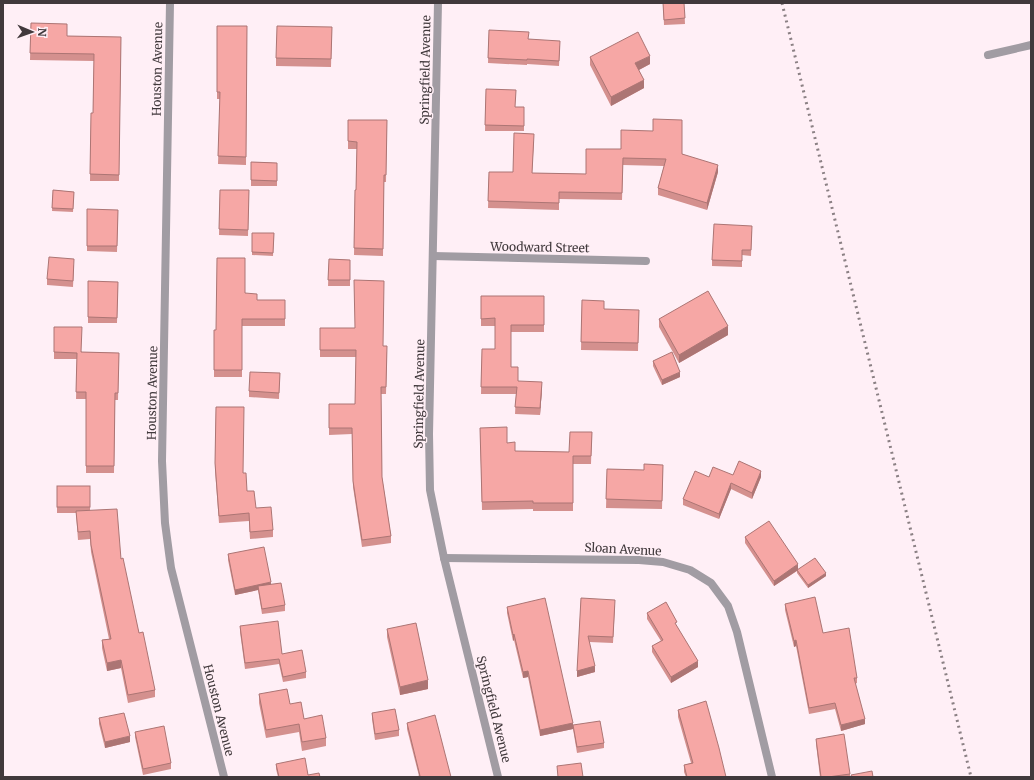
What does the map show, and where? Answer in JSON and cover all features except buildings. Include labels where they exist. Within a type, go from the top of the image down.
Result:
[{"type":"street","name":"Houston Avenue","points":[[170,3],[162,461],[165,523],[171,568],[224,777]]},
{"type":"street","name":"Springfield Avenue","points":[[438,3],[429,434],[430,490],[444,558],[498,777]]},
{"type":"street","points":[[988,55],[1031,45]]},
{"type":"street","name":"Woodward Street","points":[[433,256],[646,262]]},
{"type":"street","name":"Sloan Avenue","points":[[444,558],[639,560],[663,562],[690,570],[711,583],[728,606],[737,632],[772,777]]},
{"type":"railway","points":[[782,3],[971,777]]}]
